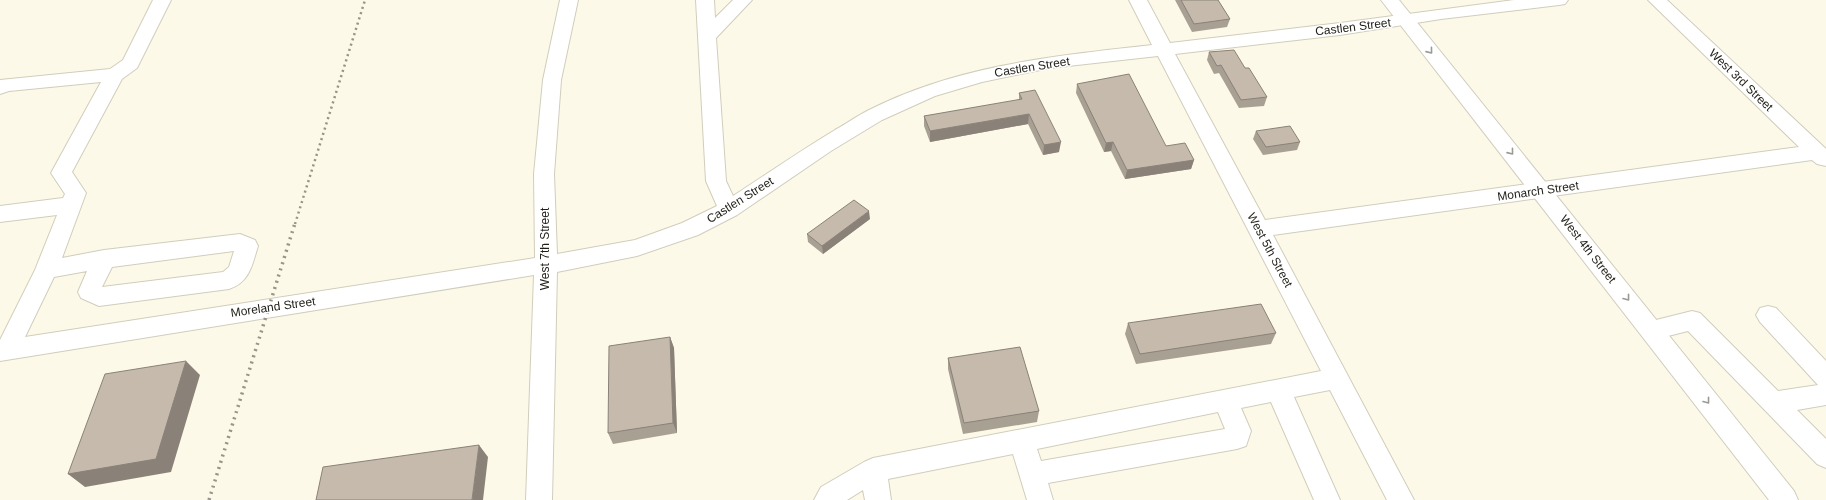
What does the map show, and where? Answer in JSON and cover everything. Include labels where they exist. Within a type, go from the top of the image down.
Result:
[{"type":"street","points":[[3,351],[46,270],[76,194],[61,173],[115,75],[130,64],[162,0]]},
{"type":"street","name":"West 7th Street","points":[[539,500],[546,265],[544,174],[552,80],[569,0]]},
{"type":"street","points":[[706,0],[716,181],[729,209]]},
{"type":"street","points":[[708,36],[743,0]]},
{"type":"street","name":"West 5th Street","points":[[1138,0],[1401,500]]},
{"type":"street","name":"West 4th Street","points":[[1390,0],[1785,500]]},
{"type":"street","name":"Castlen Street","points":[[546,265],[637,248],[690,229],[729,209],[874,115],[928,92],[978,76],[1050,62],[1165,50],[1406,20],[1516,2],[1559,0]]},
{"type":"street","name":"West 3rd Street","points":[[1657,0],[1822,157]]},
{"type":"street","points":[[0,88],[4,85],[115,75]]},
{"type":"street","name":"Monarch Street","points":[[1259,229],[1542,191],[1822,157]]},
{"type":"street","points":[[0,214],[72,205]]},
{"type":"street","points":[[46,270],[104,259],[240,242],[247,246],[239,272],[229,280],[98,297],[89,292],[104,259]]},
{"type":"street","name":"Moreland Street","points":[[3,351],[221,315],[546,265]]},
{"type":"street","points":[[1768,315],[1826,377]]},
{"type":"street","points":[[1652,330],[1692,320],[1826,456]]},
{"type":"street","points":[[827,500],[830,496],[873,470],[1337,378]]},
{"type":"street","points":[[1278,389],[1327,500]]},
{"type":"street","points":[[1773,402],[1826,394]]},
{"type":"street","points":[[1032,474],[1236,438],[1238,431],[1226,400]]},
{"type":"street","points":[[1022,440],[1040,500]]},
{"type":"street","points":[[873,470],[878,500]]},
{"type":"building","points":[[1181,0],[1218,0],[1230,19],[1194,24]]},
{"type":"building","points":[[1234,50],[1245,68],[1249,68],[1267,97],[1241,100],[1221,65],[1217,66],[1209,52]]},
{"type":"building","points":[[1129,74],[1166,146],[1185,143],[1194,160],[1127,170],[1113,142],[1106,143],[1077,84]]},
{"type":"building","points":[[1035,90],[1061,142],[1044,145],[1029,114],[930,131],[924,116],[1022,99],[1019,93]]},
{"type":"building","points":[[1290,126],[1300,142],[1266,147],[1256,131]]},
{"type":"building","points":[[854,200],[869,211],[822,246],[807,234]]},
{"type":"building","points":[[1261,304],[1276,333],[1140,354],[1128,323]]},
{"type":"building","points":[[670,337],[673,423],[608,433],[609,346]]},
{"type":"building","points":[[1020,347],[1039,411],[964,423],[948,358]]},
{"type":"building","points":[[186,361],[156,459],[68,474],[105,374]]},
{"type":"building","points":[[479,445],[472,500],[316,500],[323,467]]},
{"type":"railway","points":[[295,224],[365,0]]},
{"type":"railway","points":[[209,500],[295,223]]}]
